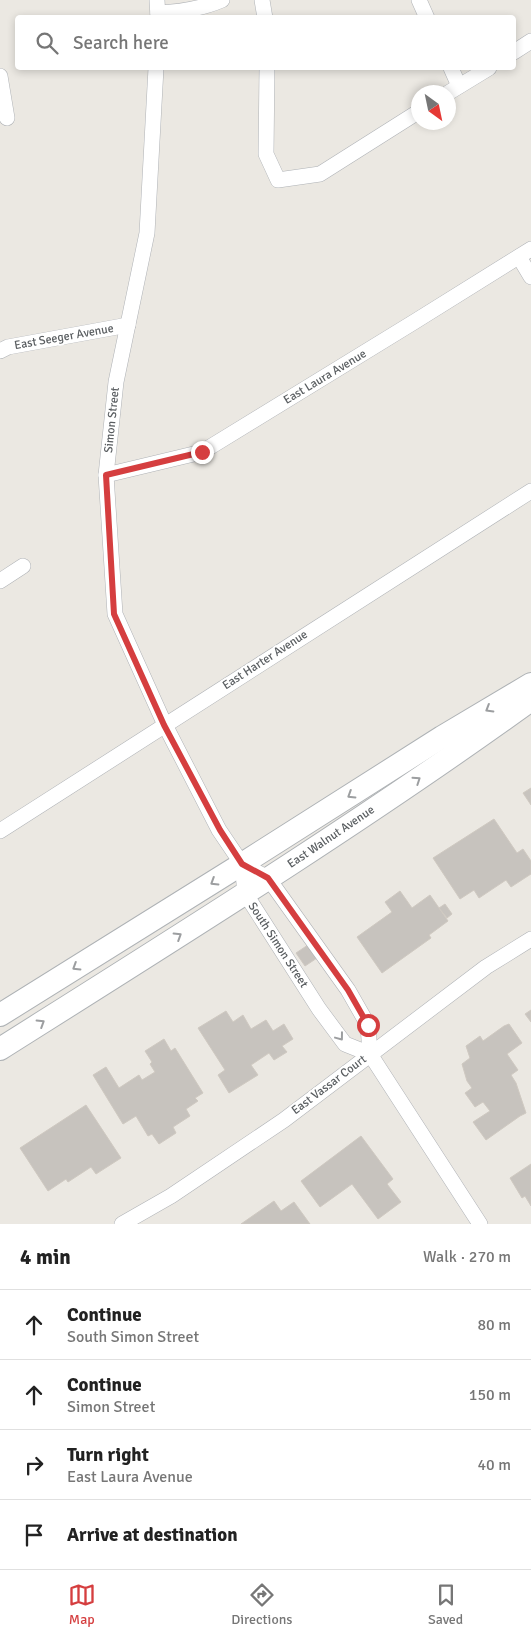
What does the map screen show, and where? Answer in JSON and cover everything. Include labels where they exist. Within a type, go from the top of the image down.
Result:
[{"type":"main road","name":"East Walnut Avenue","points":[[0,1015],[442,737],[531,684]]},
{"type":"main road","name":"East Walnut Avenue","points":[[0,1049],[245,894],[461,750],[531,700]]},
{"type":"street","points":[[158,10],[177,12],[205,7],[222,0]]},
{"type":"street","points":[[262,0],[264,15]]},
{"type":"street","points":[[419,0],[426,15]]},
{"type":"street","points":[[516,51],[531,41]]},
{"type":"street","name":"Simon Street","points":[[156,70],[147,233],[116,382],[106,475],[114,614],[164,725],[220,830],[242,864]]},
{"type":"street","points":[[267,70],[266,154],[278,180],[320,174],[411,116]]},
{"type":"street","points":[[450,70],[453,85]]},
{"type":"street","points":[[456,89],[486,70]]},
{"type":"street","points":[[0,76],[7,118]]},
{"type":"street","points":[[525,253],[531,276]]},
{"type":"street","name":"East Laura Avenue","points":[[106,475],[202,452],[525,253]]},
{"type":"street","name":"East Seeger Avenue","points":[[0,351],[8,347],[128,325]]},
{"type":"street","name":"East Harter Avenue","points":[[0,831],[531,491]]},
{"type":"street","points":[[0,581],[23,566]]},
{"type":"street","points":[[242,864],[268,878],[348,990],[368,1025],[370,1054],[480,1224]]},
{"type":"street","name":"South Simon Street","points":[[242,864],[245,894],[319,1009],[345,1044],[370,1054]]},
{"type":"street","name":"East Vassar Court","points":[[122,1224],[171,1196],[284,1120],[486,967],[531,939]]},
{"type":"building","points":[[531,788],[531,805],[523,793]]},
{"type":"building","points":[[494,819],[517,853],[523,849],[531,861],[531,874],[511,887],[506,880],[479,898],[474,890],[460,899],[433,858]]},
{"type":"building","points":[[400,891],[412,908],[430,895],[448,921],[429,935],[431,938],[382,973],[357,937],[392,912],[385,902]]},
{"type":"building","points":[[445,904],[452,914],[447,918],[439,908]]},
{"type":"building","points":[[308,945],[317,958],[305,966],[296,953]]},
{"type":"building","points":[[531,1010],[531,1022],[525,1014]]},
{"type":"building","points":[[226,1011],[233,1022],[243,1015],[251,1029],[266,1020],[273,1031],[284,1024],[293,1039],[282,1046],[287,1052],[274,1060],[269,1053],[251,1065],[258,1075],[229,1093],[218,1075],[225,1070],[198,1028]]},
{"type":"building","points":[[509,1024],[522,1043],[507,1054],[518,1070],[511,1075],[516,1083],[526,1113],[486,1140],[473,1122],[490,1111],[483,1102],[475,1107],[465,1093],[472,1088],[467,1081],[462,1064],[470,1058],[466,1046],[480,1036],[483,1041]]},
{"type":"building","points":[[164,1039],[171,1051],[175,1048],[203,1093],[195,1098],[198,1101],[186,1109],[190,1116],[173,1127],[176,1133],[159,1144],[152,1134],[148,1136],[136,1116],[123,1124],[93,1075],[106,1067],[119,1088],[139,1075],[142,1080],[155,1072],[150,1064],[152,1062],[145,1051]]},
{"type":"building","points":[[86,1105],[121,1158],[96,1174],[91,1167],[68,1182],[66,1179],[48,1191],[20,1148]]},
{"type":"building","points":[[361,1136],[393,1179],[387,1184],[401,1202],[378,1219],[352,1184],[320,1207],[301,1181]]},
{"type":"building","points":[[531,1164],[531,1206],[525,1196],[522,1198],[510,1178]]},
{"type":"building","points":[[274,1201],[281,1211],[294,1202],[310,1224],[241,1224]]},
{"type":"route","points":[[202,452],[106,475],[114,614],[164,725],[220,830],[242,864],[268,878],[348,990],[368,1025]]}]
